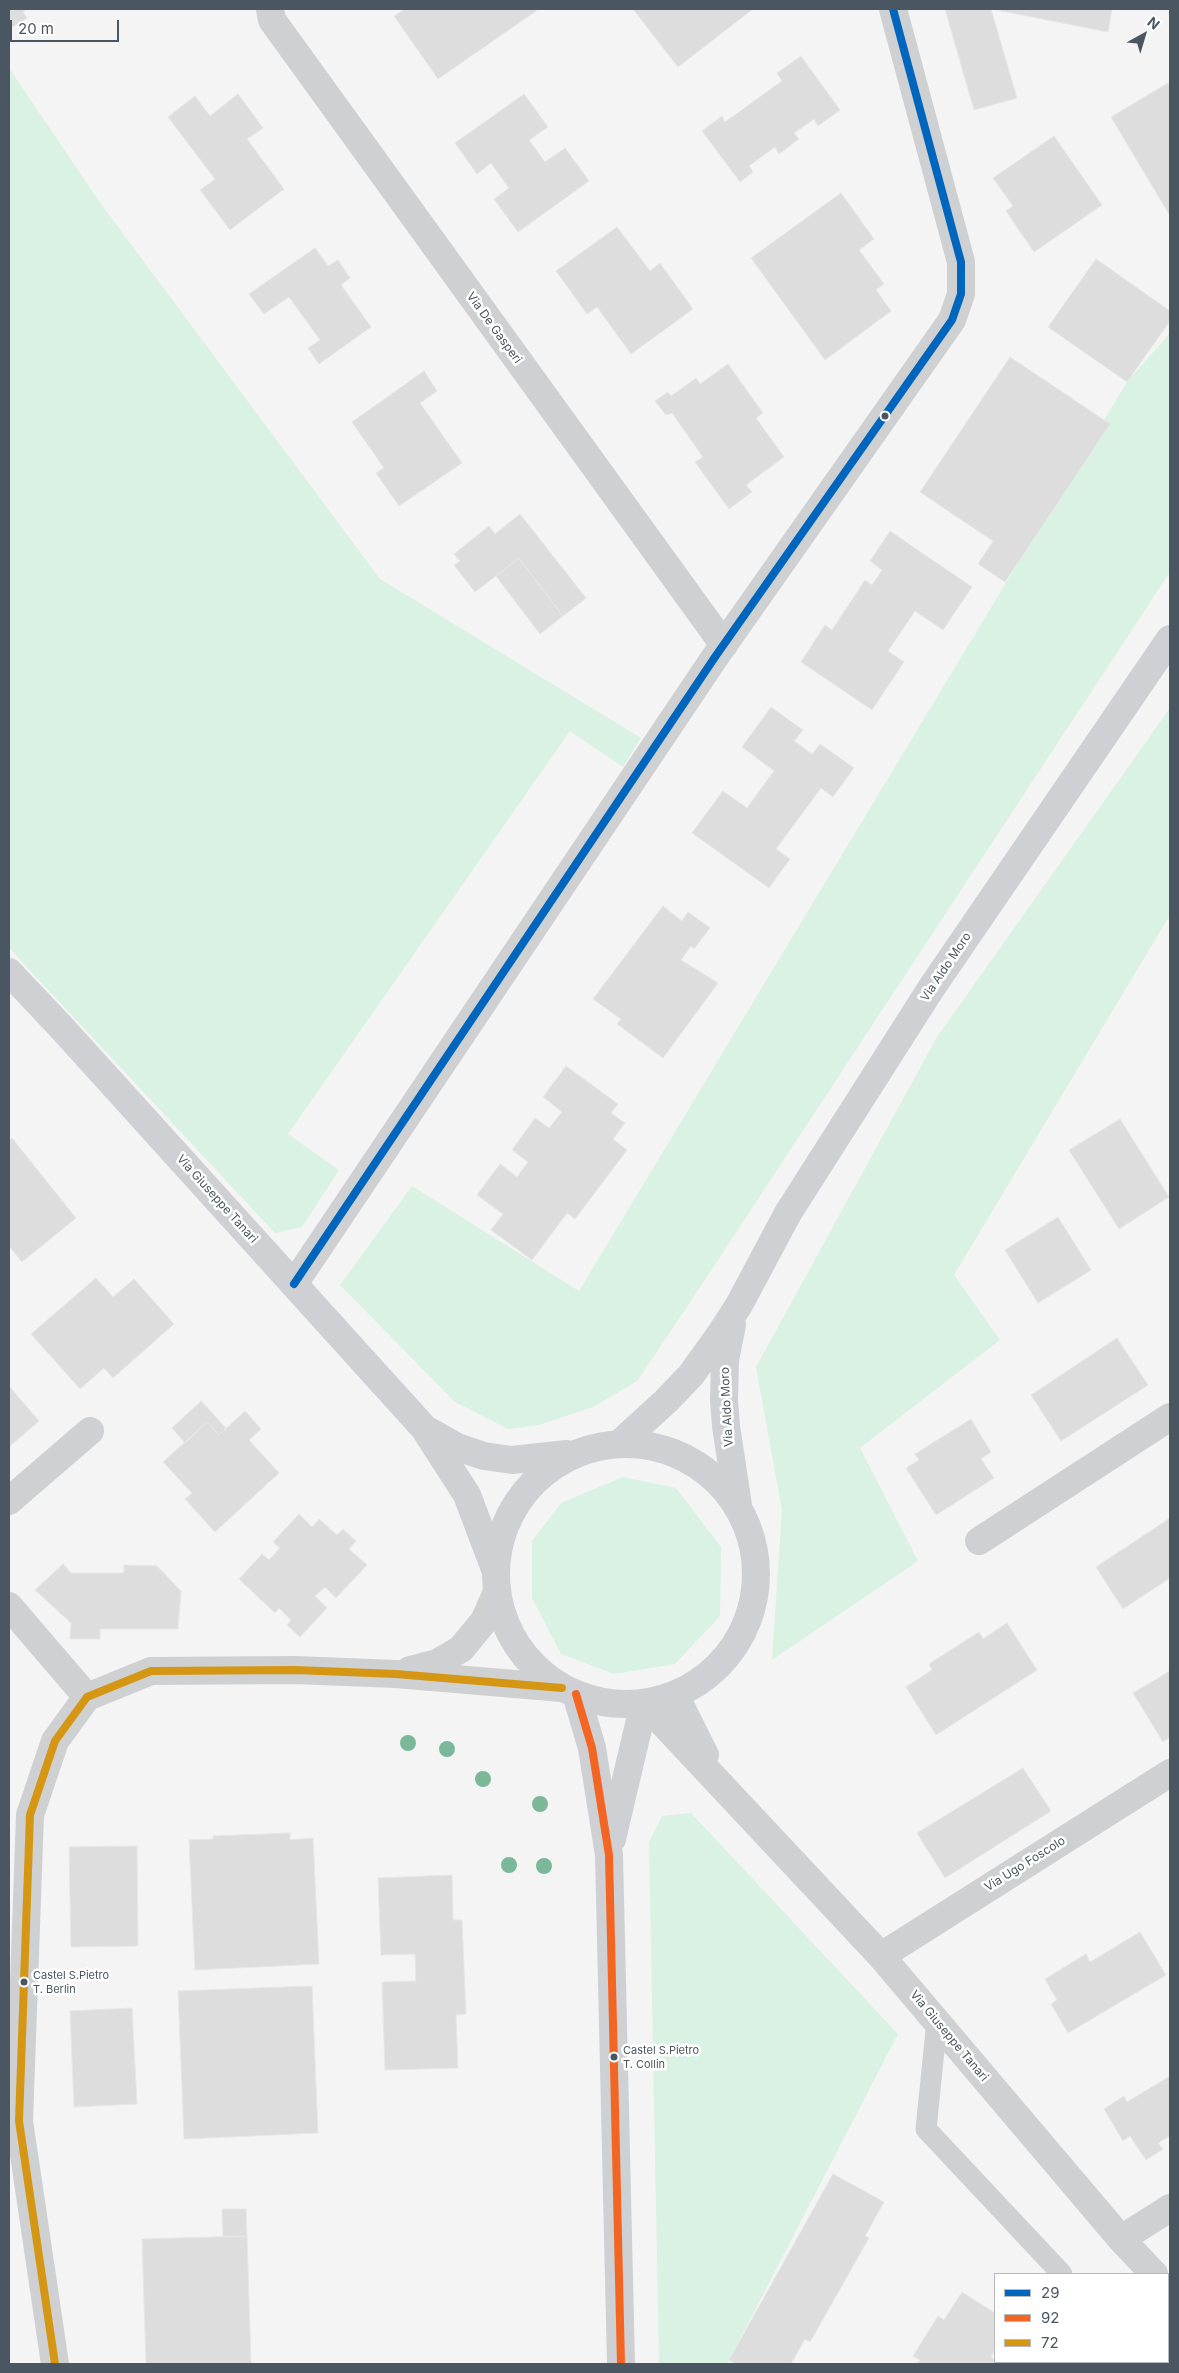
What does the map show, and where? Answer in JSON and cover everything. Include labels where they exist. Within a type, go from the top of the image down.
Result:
[{"type":"main road","name":"Via Aldo Moro","points":[[619,1444],[691,1375],[739,1305],[788,1213],[927,995],[1170,638]]},
{"type":"main road","name":"Via Giuseppe Tanari","points":[[9,972],[61,1026],[424,1428],[467,1494],[496,1581],[504,1621],[518,1647],[538,1670],[569,1691]]},
{"type":"main road","name":"Via Aldo Moro","points":[[739,1305],[731,1327],[724,1360],[724,1400],[727,1434],[739,1509]]},
{"type":"main road","name":"Via Giuseppe Tanari","points":[[424,1428],[457,1447],[484,1456],[512,1460],[534,1459],[619,1444],[655,1447],[688,1460],[717,1480],[739,1509]]},
{"type":"main road","points":[[496,1581],[503,1532],[520,1498],[548,1470],[582,1451]]},
{"type":"main road","points":[[569,1691],[609,1704],[644,1703],[676,1695],[704,1680],[727,1658],[744,1631],[752,1609],[757,1570],[752,1538],[739,1509]]},
{"type":"main road","points":[[569,1691],[592,1748],[609,1855],[621,2364]]},
{"type":"main road","points":[[609,1855],[644,1703]]},
{"type":"street","name":"Via De Gasperi","points":[[270,9],[272,20],[724,645]]},
{"type":"street","points":[[294,1284],[724,645],[952,320],[961,294],[960,262],[893,9]]},
{"type":"street","points":[[979,1540],[1170,1417]]},
{"type":"street","points":[[9,1501],[90,1431]]},
{"type":"street","points":[[396,1674],[438,1663],[461,1649],[484,1620],[496,1581]]},
{"type":"street","points":[[9,1606],[87,1697]]},
{"type":"street","points":[[56,2364],[14,2121],[30,1815],[55,1741],[87,1697],[151,1671],[295,1670],[396,1674],[569,1691]]},
{"type":"street","name":"Via Giuseppe Tanari","points":[[676,1695],[711,1766],[739,1803]]},
{"type":"street","name":"Via Giuseppe Tanari","points":[[644,1703],[880,1956],[1121,2239],[1153,2273]]},
{"type":"street","name":"Via Ugo Foscolo","points":[[880,1956],[1170,1773]]},
{"type":"street","points":[[1121,2239],[1170,2208]]},
{"type":"lane","points":[[937,2022],[926,2129],[1061,2273]]},
{"type":"green space","points":[[9,68],[101,204],[380,579],[641,738],[623,767],[570,731],[288,1134],[339,1170],[302,1227],[275,1233],[9,948]]},
{"type":"green space","points":[[1170,333],[1170,572],[689,1304],[637,1381],[593,1407],[539,1425],[508,1429],[455,1402],[340,1285],[412,1186],[579,1291],[1127,382]]},
{"type":"green space","points":[[1170,708],[1170,915],[954,1275],[1000,1340],[860,1448],[918,1561],[772,1660],[782,1510],[756,1367],[937,1037]]},
{"type":"green space","points":[[623,1477],[676,1488],[721,1547],[720,1616],[675,1664],[614,1674],[561,1654],[532,1598],[532,1541],[561,1503]]},
{"type":"green space","points":[[691,1813],[898,2034],[727,2364],[659,2364],[649,1842],[662,1816]]},
{"type":"building","points":[[9,9],[28,9],[23,12],[27,18],[11,28],[9,25]]},
{"type":"building","points":[[405,9],[539,9],[438,79],[394,16]]},
{"type":"building","points":[[633,9],[753,9],[678,67]]},
{"type":"building","points":[[945,9],[991,9],[1017,98],[974,110]]},
{"type":"building","points":[[991,9],[1112,9],[1108,32]]},
{"type":"building","points":[[801,56],[840,110],[818,126],[814,119],[794,133],[799,139],[779,154],[775,147],[749,166],[753,172],[740,182],[702,131],[722,116],[725,122],[782,81],[777,73]]},
{"type":"building","points":[[1168,83],[1170,87],[1170,216],[1111,117]]},
{"type":"building","points":[[238,94],[263,128],[247,139],[284,189],[230,230],[200,190],[215,179],[168,117],[195,96],[210,116]]},
{"type":"building","points":[[524,94],[548,127],[529,140],[545,162],[565,148],[589,181],[518,232],[494,199],[509,188],[491,163],[477,174],[455,143]]},
{"type":"building","points":[[1054,136],[1102,205],[1034,252],[1006,211],[1013,206],[993,178]]},
{"type":"building","points":[[841,193],[874,239],[859,250],[884,284],[876,290],[891,311],[825,360],[751,258]]},
{"type":"building","points":[[617,227],[650,271],[660,263],[693,309],[631,354],[597,307],[587,314],[556,271]]},
{"type":"building","points":[[315,248],[328,266],[338,260],[350,278],[341,285],[371,327],[319,364],[308,348],[320,340],[289,297],[264,314],[249,294]]},
{"type":"building","points":[[1096,259],[1170,311],[1170,321],[1127,382],[1048,327]]},
{"type":"building","points":[[1010,357],[1110,424],[1005,582],[978,564],[993,541],[920,492]]},
{"type":"building","points":[[728,364],[763,413],[756,418],[784,457],[746,485],[752,492],[729,509],[695,462],[703,457],[672,413],[666,415],[655,401],[668,392],[671,396],[696,378],[700,384]]},
{"type":"building","points":[[424,371],[437,391],[420,403],[462,463],[399,506],[376,473],[384,468],[352,422]]},
{"type":"building","points":[[520,514],[586,598],[563,616],[519,558],[475,592],[454,565],[460,561],[454,554],[489,526],[495,534]]},
{"type":"building","points":[[890,531],[972,587],[943,630],[915,611],[888,651],[904,662],[872,710],[801,662],[825,625],[832,630],[865,580],[872,585],[882,570],[870,561]]},
{"type":"building","points":[[519,558],[563,616],[540,634],[496,576]]},
{"type":"building","points":[[771,707],[803,730],[794,741],[812,754],[820,744],[854,768],[833,797],[821,788],[776,849],[790,859],[769,888],[692,833],[723,791],[747,808],[774,771],[742,747]]},
{"type":"building","points":[[663,906],[682,921],[688,912],[710,928],[694,949],[691,946],[681,960],[718,983],[663,1058],[617,1024],[621,1019],[593,999]]},
{"type":"building","points":[[566,1066],[618,1104],[611,1113],[625,1123],[613,1139],[627,1150],[575,1219],[567,1213],[532,1260],[491,1230],[503,1214],[477,1195],[500,1164],[517,1177],[528,1162],[512,1150],[535,1118],[549,1128],[562,1112],[543,1097]]},
{"type":"building","points":[[1120,1119],[1169,1197],[1119,1229],[1069,1150]]},
{"type":"building","points":[[12,1138],[76,1218],[22,1262],[9,1246],[9,1141]]},
{"type":"building","points":[[1058,1217],[1091,1270],[1038,1303],[1005,1250]]},
{"type":"building","points":[[96,1278],[113,1297],[134,1279],[174,1324],[113,1378],[104,1368],[80,1389],[31,1334]]},
{"type":"building","points":[[1117,1338],[1148,1385],[1061,1441],[1031,1395]]},
{"type":"building","points":[[9,1386],[39,1421],[9,1447]]},
{"type":"building","points":[[201,1401],[226,1428],[219,1435],[207,1422],[185,1443],[172,1428]]},
{"type":"building","points":[[245,1411],[261,1429],[249,1440],[279,1473],[215,1532],[185,1499],[192,1493],[163,1462],[207,1422],[219,1435]]},
{"type":"building","points":[[971,1419],[991,1452],[981,1459],[994,1478],[936,1515],[906,1468],[919,1460],[915,1454]]},
{"type":"building","points":[[299,1514],[312,1527],[319,1519],[337,1535],[343,1529],[356,1541],[349,1549],[367,1565],[336,1598],[325,1587],[315,1596],[327,1608],[300,1637],[287,1625],[291,1620],[279,1608],[275,1613],[239,1579],[262,1554],[269,1560],[280,1548],[273,1542]]},
{"type":"building","points":[[1170,1518],[1170,1578],[1123,1609],[1096,1567]]},
{"type":"building","points":[[63,1564],[71,1573],[124,1573],[124,1565],[157,1566],[181,1591],[178,1629],[100,1629],[100,1639],[70,1639],[71,1623],[35,1590]]},
{"type":"building","points":[[1007,1623],[1037,1670],[936,1735],[906,1687],[932,1670],[929,1664],[979,1632],[983,1639]]},
{"type":"building","points":[[1170,1671],[1170,1737],[1163,1742],[1133,1693]]},
{"type":"building","points":[[1023,1768],[1051,1811],[945,1878],[917,1833]]},
{"type":"building","points":[[290,1833],[290,1840],[313,1838],[319,1964],[195,1970],[189,1840],[213,1839],[213,1836]]},
{"type":"building","points":[[137,1846],[138,1946],[71,1947],[69,1847]]},
{"type":"building","points":[[452,1875],[453,1920],[462,1920],[466,2014],[456,2015],[458,2068],[385,2070],[382,1982],[416,1981],[415,1954],[381,1955],[378,1878]]},
{"type":"building","points":[[1140,1932],[1166,1975],[1068,2033],[1051,2004],[1057,2000],[1045,1979],[1086,1954],[1090,1962]]},
{"type":"building","points":[[312,1986],[318,2133],[184,2139],[178,1991]]},
{"type":"building","points":[[132,2008],[137,2104],[74,2107],[70,2011]]},
{"type":"building","points":[[1170,2076],[1170,2136],[1158,2143],[1163,2149],[1146,2160],[1130,2136],[1123,2141],[1104,2109],[1124,2096],[1127,2102]]},
{"type":"building","points":[[833,2174],[884,2202],[865,2236],[869,2238],[810,2342],[805,2339],[791,2364],[736,2364],[729,2360]]},
{"type":"building","points":[[222,2209],[246,2209],[247,2236],[223,2237]]},
{"type":"building","points":[[247,2236],[251,2364],[146,2364],[142,2239]]},
{"type":"building","points":[[962,2292],[994,2312],[994,2351],[991,2357],[994,2359],[994,2363],[997,2364],[917,2364],[920,2360],[913,2356],[938,2316],[944,2320]]},
{"type":"transit line","name":"29","points":[[294,1284],[715,657],[952,320],[961,294],[961,262],[893,9]]},
{"type":"transit line","name":"72","points":[[55,2364],[19,2121],[30,1815],[55,1741],[87,1697],[151,1671],[295,1670],[396,1674],[562,1688]]},
{"type":"transit line","name":"92","points":[[576,1694],[592,1748],[609,1855],[621,2364]]},
{"type":"place","name":"Castel S.Pietro T. Berlin","points":[[24,1982]]},
{"type":"place","name":"Castel S.Pietro T. Collin","points":[[614,2057]]}]
